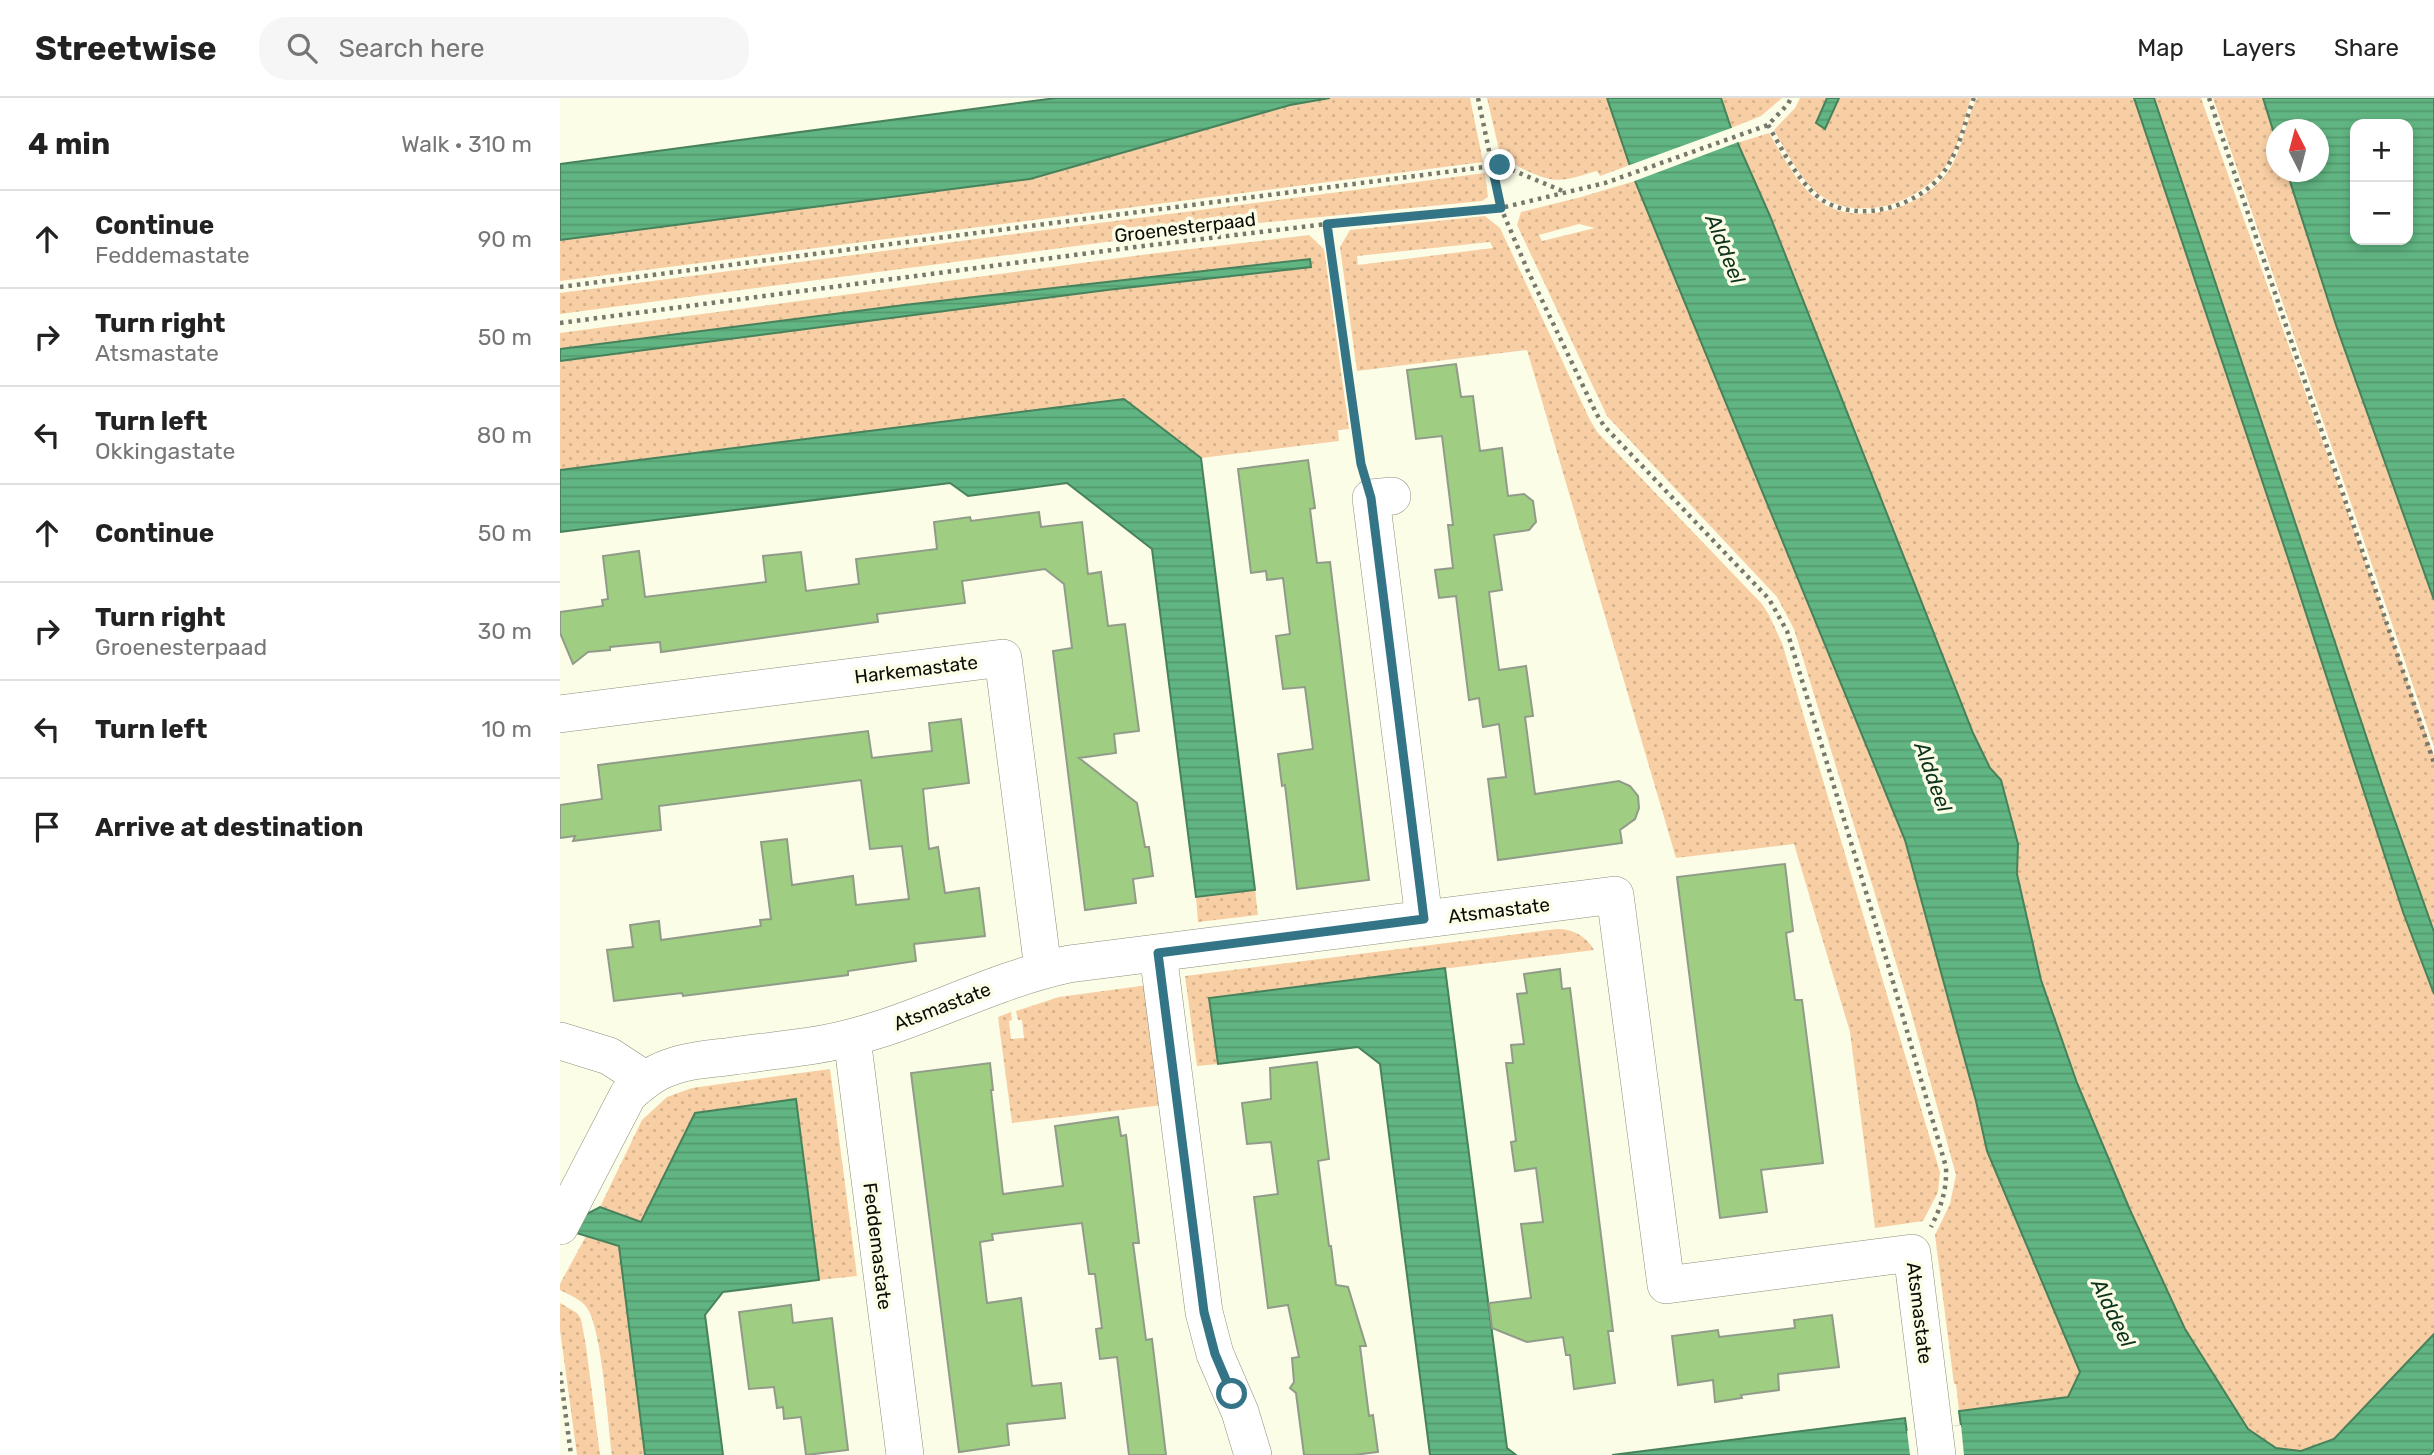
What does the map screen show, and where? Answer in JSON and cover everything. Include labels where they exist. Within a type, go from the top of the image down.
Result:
[{"type":"street","points":[[1382,497],[1424,919]]},
{"type":"street","name":"Harkemastate","points":[[560,714],[1003,658],[1043,970]]},
{"type":"street","name":"Atsmastate","points":[[567,1212],[628,1095],[667,1068],[695,1061],[813,1046],[852,1038],[890,1026],[1012,978],[1069,964],[1615,895],[1666,1285],[1912,1253],[1935,1441]]},
{"type":"street","points":[[1158,953],[1204,1312],[1215,1354],[1240,1412],[1253,1455]]},
{"type":"street","name":"Feddemastate","points":[[852,1038],[905,1455]]},
{"type":"street","points":[[560,1041],[609,1056],[646,1080]]},
{"type":"path","points":[[1478,98],[1501,208],[1527,270],[1604,426],[1769,599],[1787,631],[1947,1167],[1947,1187],[1939,1212],[1925,1238],[1912,1253]]},
{"type":"path","points":[[1791,98],[1768,125],[1793,166],[1819,197],[1835,206],[1867,211],[1914,199],[1942,175],[1955,155],[1975,98]]},
{"type":"path","points":[[2210,98],[2434,763]]},
{"type":"path","name":"Groenesterpaad","points":[[560,323],[1135,247],[1327,224],[1501,208],[1605,183],[1742,132],[1768,125]]},
{"type":"path","points":[[560,287],[1500,165],[1566,192]]},
{"type":"path","points":[[1327,224],[1361,464],[1382,497]]},
{"type":"path","points":[[560,1372],[571,1455]]},
{"type":"shaded area","points":[[1330,98],[1470,98],[1483,162],[560,281],[560,240],[1030,179],[1290,105]]},
{"type":"shaded area","points":[[1487,98],[1607,98],[1630,165],[1600,176],[1597,171],[1560,180],[1523,169],[1500,154]]},
{"type":"shaded area","points":[[1721,98],[1782,98],[1761,116],[1731,128]]},
{"type":"shaded area","points":[[1800,98],[1827,98],[1816,123],[1825,129],[1839,98],[1971,98],[1961,134],[1943,170],[1913,195],[1895,203],[1875,208],[1856,208],[1837,204],[1813,189],[1794,165],[1774,130],[1795,108]]},
{"type":"shaded area","points":[[1977,98],[2134,98],[2403,912],[2434,994],[2434,1334],[2334,1439],[2301,1451],[2276,1448],[2248,1429],[2185,1329],[2130,1210],[2077,1083],[2041,980],[2017,874],[2018,844],[2001,780],[1990,768],[1973,733],[1770,216],[1737,143],[1769,133],[1796,176],[1816,199],[1831,208],[1848,213],[1883,212],[1917,199],[1944,177],[1955,158]]},
{"type":"shaded area","points":[[2154,98],[2201,98],[2434,756],[2434,932],[2383,787]]},
{"type":"shaded area","points":[[2213,98],[2263,98],[2270,119],[2266,119],[2266,182],[2290,182],[2337,328],[2434,600],[2434,747]]},
{"type":"shaded area","points":[[1485,173],[1488,197],[1482,201],[1220,227],[560,314],[560,293]]},
{"type":"shaded area","points":[[1635,181],[1905,840],[1976,1101],[1987,1151],[2081,1372],[2069,1397],[1959,1411],[1935,1235],[1950,1204],[1956,1175],[1911,1012],[1794,629],[1777,597],[1607,416],[1517,225],[1521,212]],"holes":[[[1579,224],[1595,228],[1542,241],[1539,235]]]},
{"type":"shaded area","points":[[1485,216],[1500,228],[1598,433],[1762,604],[1769,615],[1782,643],[1940,1172],[1938,1192],[1923,1221],[1875,1228],[1850,1032],[1794,844],[1676,858],[1527,350],[1357,371],[1340,247],[1350,230]],"holes":[[[1490,242],[1493,248],[1358,265],[1357,256]]]},
{"type":"shaded area","points":[[1309,235],[1324,249],[1349,429],[1338,430],[1339,441],[1201,458],[1124,399],[560,470],[560,361],[1107,290],[1310,267],[1309,259],[904,305],[560,349],[560,333]]},
{"type":"shaded area","points":[[1255,890],[1258,915],[1198,922],[1196,897]]},
{"type":"shaded area","points":[[1557,929],[1578,934],[1594,950],[1209,998],[1218,1064],[1197,1066],[1185,976]]},
{"type":"shaded area","points":[[1148,985],[1163,1105],[1012,1123],[998,1017],[1011,1012],[1011,1039],[1024,1038],[1022,1020],[1018,1020],[1016,1011],[1059,997]]},
{"type":"shaded area","points":[[830,1069],[857,1276],[819,1280],[795,1099],[695,1113],[641,1222],[600,1207],[642,1120],[667,1097],[692,1088]]},
{"type":"shaded area","points":[[586,1236],[619,1246],[645,1455],[612,1455],[600,1356],[592,1319],[582,1302],[560,1290],[560,1284]]},
{"type":"shaded area","points":[[560,1303],[577,1313],[581,1319],[600,1455],[577,1455],[560,1330]]},
{"type":"water","points":[[1056,98],[1330,98],[1290,105],[1030,179],[560,240],[560,164]]},
{"type":"water","name":"Alddeel","points":[[1607,98],[1721,98],[1973,733],[1990,768],[2001,780],[2018,844],[2017,874],[2041,980],[2077,1083],[2130,1210],[2185,1329],[2248,1429],[2276,1448],[2301,1451],[2334,1439],[2434,1334],[2434,1450],[2430,1455],[1612,1455],[1905,1418],[1907,1433],[1961,1426],[1959,1411],[2068,1397],[2080,1372],[1987,1151],[1976,1101],[1905,840],[1635,181]]},
{"type":"water","points":[[1827,98],[1839,98],[1825,129],[1816,123]]},
{"type":"water","points":[[2134,98],[2154,98],[2383,787],[2434,932],[2434,994],[2403,912]]},
{"type":"water","points":[[2263,98],[2434,98],[2434,600],[2337,328],[2290,182],[2329,182],[2329,119],[2270,119]]},
{"type":"water","points":[[1310,259],[1311,267],[1107,290],[560,361],[560,349],[904,305]]},
{"type":"water","points":[[1124,399],[1201,458],[1255,890],[1196,897],[1152,549],[1067,483],[968,496],[950,483],[560,532],[560,470]]},
{"type":"water","points":[[1445,968],[1507,1448],[1516,1455],[1430,1455],[1380,1064],[1358,1047],[1218,1064],[1209,998]]},
{"type":"water","points":[[796,1099],[819,1280],[723,1292],[705,1315],[723,1455],[645,1455],[619,1246],[560,1228],[600,1207],[641,1222],[695,1113]]},
{"type":"pier","points":[[1734,127],[1741,141],[1632,182],[1627,166]]},
{"type":"pier","points":[[1961,1425],[1964,1455],[1910,1455],[1907,1431]]},
{"type":"building","points":[[1456,364],[1461,397],[1473,396],[1480,451],[1502,448],[1508,496],[1524,494],[1533,501],[1536,522],[1529,530],[1494,535],[1502,590],[1489,592],[1499,670],[1526,666],[1533,716],[1525,717],[1535,794],[1619,781],[1630,786],[1638,796],[1639,808],[1635,819],[1620,830],[1622,843],[1498,860],[1488,779],[1506,777],[1499,724],[1483,727],[1479,698],[1469,700],[1456,596],[1439,598],[1435,570],[1453,568],[1448,525],[1453,525],[1442,436],[1416,439],[1407,370]]},
{"type":"building","points":[[1308,460],[1315,508],[1310,509],[1317,563],[1330,562],[1369,880],[1297,889],[1285,785],[1282,786],[1278,754],[1313,749],[1305,687],[1283,689],[1276,636],[1290,634],[1283,578],[1267,580],[1266,571],[1251,573],[1238,469]]},
{"type":"building","points":[[1039,512],[1041,527],[1082,522],[1088,574],[1101,572],[1108,626],[1125,624],[1139,731],[1114,734],[1116,753],[1079,758],[1137,803],[1145,847],[1149,847],[1153,876],[1133,879],[1136,903],[1085,910],[1053,651],[1072,648],[1064,584],[1045,569],[962,581],[965,603],[877,614],[878,622],[661,652],[660,642],[610,647],[610,650],[588,652],[573,664],[560,633],[560,612],[603,606],[602,600],[608,599],[603,556],[639,551],[645,597],[766,582],[763,556],[801,552],[806,591],[859,584],[856,559],[937,549],[934,522],[970,517],[971,521]]},
{"type":"building","points":[[961,719],[969,783],[923,789],[929,849],[938,847],[945,893],[979,888],[985,936],[914,944],[916,961],[848,971],[848,975],[683,996],[682,993],[614,1001],[607,950],[633,947],[630,925],[659,921],[661,940],[761,926],[760,920],[771,919],[761,842],[787,839],[792,885],[853,876],[856,905],[909,899],[902,846],[870,849],[861,780],[659,806],[661,830],[573,841],[575,836],[560,838],[560,805],[602,799],[598,765],[868,731],[872,758],[932,751],[929,723]]},
{"type":"building","points":[[1785,864],[1793,931],[1786,933],[1795,1000],[1802,1000],[1823,1163],[1761,1170],[1767,1212],[1720,1218],[1677,877]]},
{"type":"building","points":[[1560,969],[1562,989],[1570,988],[1613,1331],[1608,1331],[1615,1383],[1574,1389],[1570,1355],[1566,1355],[1563,1337],[1527,1342],[1492,1328],[1489,1303],[1531,1298],[1521,1224],[1543,1222],[1536,1168],[1515,1171],[1511,1142],[1516,1141],[1506,1063],[1513,1063],[1511,1045],[1524,1044],[1517,994],[1527,993],[1524,974]]},
{"type":"building","points":[[1317,1062],[1329,1159],[1318,1161],[1329,1246],[1336,1285],[1348,1287],[1366,1346],[1360,1346],[1369,1416],[1373,1415],[1378,1452],[1304,1455],[1296,1393],[1290,1388],[1294,1382],[1292,1358],[1299,1357],[1288,1305],[1268,1308],[1254,1197],[1278,1194],[1271,1142],[1247,1144],[1242,1103],[1271,1099],[1270,1068]]},
{"type":"building","points":[[990,1063],[1003,1194],[1063,1186],[1055,1126],[1118,1117],[1121,1136],[1126,1135],[1139,1243],[1133,1243],[1146,1340],[1152,1339],[1166,1455],[1129,1455],[1117,1357],[1100,1359],[1096,1329],[1102,1328],[1095,1274],[1089,1274],[1082,1223],[992,1234],[993,1240],[980,1242],[987,1303],[1021,1298],[1032,1386],[1061,1383],[1065,1418],[1007,1424],[1009,1445],[959,1452],[911,1073]]},
{"type":"building","points":[[791,1305],[793,1323],[832,1318],[848,1450],[806,1455],[801,1417],[784,1419],[783,1407],[777,1408],[774,1387],[749,1389],[739,1312]]},
{"type":"building","points":[[1832,1315],[1839,1367],[1778,1374],[1779,1390],[1715,1402],[1713,1380],[1678,1385],[1672,1336],[1718,1330],[1719,1337],[1795,1328],[1794,1320]]},
{"type":"route","points":[[1232,1394],[1222,1375],[1204,1312],[1158,953],[1424,919],[1371,498],[1361,464],[1327,224],[1501,208],[1492,166],[1500,165]]}]
